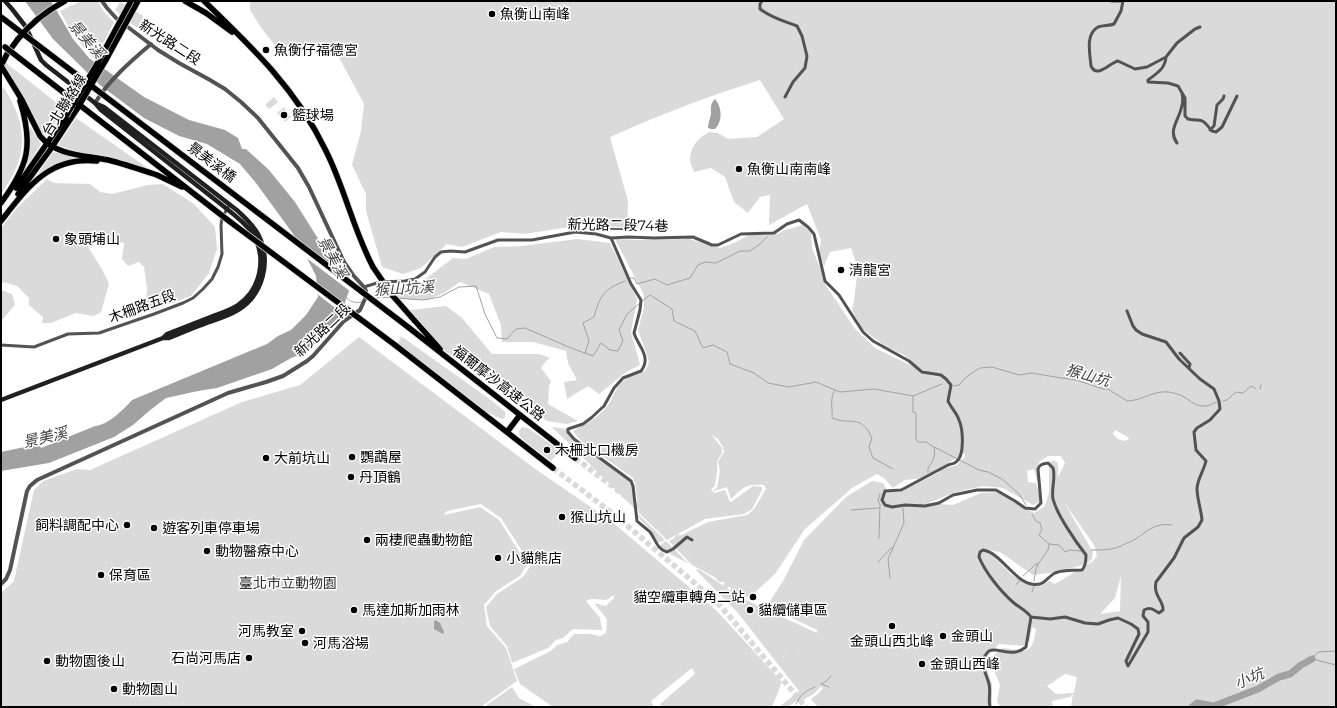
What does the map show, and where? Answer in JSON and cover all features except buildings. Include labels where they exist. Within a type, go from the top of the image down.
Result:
[{"type":"highway","points":[[65,1],[41,16],[26,29],[7,54],[1,66],[38,133],[44,140],[50,145],[64,152],[124,165],[157,176],[185,188],[395,345],[553,468]]},
{"type":"highway","name":"台北聯絡線","points":[[1,207],[50,145],[97,64],[131,1]]},
{"type":"highway","name":"台北聯絡線","points":[[1,217],[76,109],[107,58],[138,1]]},
{"type":"highway","points":[[184,1],[224,26],[248,45]]},
{"type":"highway","points":[[204,1],[232,27],[276,74],[297,101],[316,131],[333,167],[355,228],[373,267],[392,295],[451,361]]},
{"type":"highway","name":"景美溪橋","points":[[1,17],[408,327]]},
{"type":"highway","points":[[3,45],[229,221]]},
{"type":"highway","points":[[1,203],[18,177],[26,157],[28,136],[21,101]]},
{"type":"highway","points":[[1,221],[36,180],[47,172],[60,166],[72,163],[94,161],[124,165]]},
{"type":"highway","name":"福爾摩沙高速公路","points":[[408,327],[575,458]]},
{"type":"highway","points":[[507,432],[520,415]]},
{"type":"main road","points":[[1,400],[163,338],[167,334],[237,306],[251,293],[260,271],[261,264],[258,244],[246,225],[228,207],[101,110],[96,101],[46,65],[38,54],[33,41],[20,18],[5,1]]},
{"type":"street","name":"新光路二段","points":[[1,584],[6,579],[10,570],[27,491],[37,480],[228,393],[283,376],[307,362],[318,352],[344,321],[355,314],[362,307],[366,299],[365,289],[344,262],[305,179],[263,124],[241,102],[225,89],[179,64],[116,18],[102,1]]},
{"type":"street","points":[[762,1],[760,4],[760,9],[768,15],[778,21],[797,26],[802,36],[807,56],[805,68],[793,82],[785,97]]},
{"type":"street","points":[[1111,1],[1123,1],[1121,11],[1114,24],[1097,27],[1092,34],[1089,45],[1091,66],[1093,70],[1101,71],[1112,63],[1118,61],[1130,68],[1139,69],[1147,67],[1166,57],[1177,42],[1200,27]]},
{"type":"street","points":[[96,101],[124,69],[151,44]]},
{"type":"street","points":[[1166,57],[1162,68],[1148,80],[1148,82],[1174,84],[1178,86],[1185,96],[1185,116],[1190,120],[1198,119],[1204,121],[1210,130],[1214,132],[1222,127],[1237,96]]},
{"type":"street","points":[[1176,143],[1173,134],[1175,122],[1182,106],[1182,91]]},
{"type":"street","points":[[1210,130],[1214,126],[1217,105],[1224,96]]},
{"type":"street","name":"木柵路五段","points":[[1,345],[34,347],[68,334],[99,333],[154,314],[193,298],[208,284],[218,267],[222,254],[222,218],[228,207]]},
{"type":"street","name":"新光路二段74巷","points":[[365,289],[380,282],[406,282],[415,279],[425,272],[435,257],[441,252],[465,252],[498,240],[532,240],[575,232],[596,234],[611,238],[693,237],[712,246],[718,245],[741,234],[774,233],[795,220],[802,221],[814,234],[825,281],[839,295],[863,332],[874,341],[909,361],[922,372],[940,374],[951,385],[948,401],[959,420],[962,434],[962,452],[960,457],[957,462],[948,465],[901,490],[885,491],[883,504],[887,507],[905,505],[924,506],[939,503],[958,494],[977,490],[996,490],[1015,500],[1025,508],[1035,509],[1041,503],[1039,466],[1048,463],[1051,465],[1054,471],[1052,489],[1054,500],[1060,515],[1086,555],[1086,560],[1082,570],[1057,572],[1040,584],[1031,583],[1016,576],[988,551],[983,550],[980,552],[979,557],[1007,597],[1027,611],[1031,616]]},
{"type":"street","points":[[611,238],[631,284],[641,302],[634,333],[645,353],[645,364],[639,373],[628,375],[623,378],[614,388],[604,406],[591,418],[579,426],[568,429],[568,432],[574,439],[631,481],[633,486],[637,521],[649,531],[655,544],[660,549],[666,552],[673,549],[687,537],[692,540]]},
{"type":"street","points":[[990,707],[988,700],[989,684],[983,669],[982,661],[988,652],[994,649],[1010,653],[1022,650],[1026,647],[1031,616],[1050,619],[1065,617],[1084,623],[1098,624],[1118,618],[1126,621],[1138,629],[1139,634],[1126,661],[1128,666],[1148,632],[1148,622],[1143,616],[1144,610],[1152,608],[1159,612],[1163,610],[1164,606],[1155,587],[1156,582],[1174,558],[1184,538],[1198,527],[1202,520],[1197,489],[1206,461],[1196,450],[1194,432],[1197,428],[1206,424],[1220,409],[1219,401],[1214,389],[1200,379],[1179,358],[1166,342],[1142,334],[1136,330],[1127,312]]},
{"type":"street","points":[[1180,352],[1190,364],[1189,368]]},
{"type":"green space","points":[[81,1],[98,1],[104,12],[114,22],[105,40],[93,58],[72,33],[60,11]]},
{"type":"green space","points":[[250,1],[1336,1],[1336,707],[1071,707],[1073,694],[1070,697],[1052,701],[1053,707],[1001,707],[997,702],[1000,685],[992,665],[991,657],[1003,648],[1027,650],[1030,648],[1033,644],[1036,629],[1032,627],[1030,640],[1025,646],[999,644],[984,660],[992,684],[992,707],[818,707],[811,699],[820,692],[823,688],[821,686],[801,702],[796,701],[788,707],[779,707],[799,691],[738,613],[696,570],[698,569],[715,580],[742,601],[746,600],[817,633],[817,630],[767,606],[783,581],[804,540],[846,497],[872,481],[883,483],[888,492],[900,492],[943,469],[957,465],[965,457],[965,453],[923,478],[905,480],[893,488],[885,479],[877,474],[852,488],[805,529],[775,574],[750,597],[742,598],[727,584],[692,565],[669,541],[708,522],[747,515],[754,509],[766,489],[764,485],[753,485],[745,487],[731,499],[727,487],[713,490],[717,488],[720,470],[718,462],[724,452],[718,439],[712,435],[722,448],[722,453],[717,461],[715,486],[711,489],[714,493],[725,490],[731,502],[753,486],[762,487],[762,490],[752,509],[744,514],[705,519],[667,540],[639,513],[633,478],[580,440],[573,431],[596,417],[608,405],[621,383],[626,379],[646,370],[649,361],[638,330],[644,308],[644,295],[615,239],[689,239],[720,248],[732,244],[749,235],[777,234],[803,225],[811,233],[812,248],[825,284],[855,329],[875,348],[939,378],[921,369],[904,355],[885,346],[861,328],[852,310],[858,268],[851,248],[830,252],[824,266],[819,253],[821,240],[807,204],[769,225],[770,195],[760,197],[748,213],[734,202],[725,177],[711,168],[694,172],[690,162],[691,151],[695,143],[709,132],[718,133],[728,139],[757,137],[784,119],[760,80],[684,106],[610,137],[628,201],[627,231],[582,225],[524,234],[501,232],[462,247],[447,244],[421,268],[403,274],[382,267],[366,211],[366,194],[352,165],[361,131],[364,104],[334,48],[304,49],[274,44],[250,10]],"holes":[[[1115,430],[1129,439],[1125,441],[1118,439],[1113,434]],[[1048,456],[1061,456],[1065,463],[1058,477],[1058,463],[1054,460],[1049,462],[1049,492],[1045,506],[1034,513],[1000,492],[981,493],[953,505],[928,503],[956,492],[983,486],[1003,488],[1033,505],[1042,501],[1036,483],[1028,482],[1027,471],[1034,469],[1037,481],[1040,483],[1039,462]],[[1064,502],[1094,545],[1097,556],[1093,561],[1055,584],[1049,581],[1041,586],[1026,583],[1012,575],[987,550],[1000,552],[1033,575],[1057,572],[1087,564],[1092,559],[1093,550]],[[1121,576],[1120,611],[1100,614],[1115,598]],[[1065,674],[1077,677],[1074,693],[1056,694],[1047,686]]]},
{"type":"green space","points":[[120,2],[142,15],[143,17],[137,28],[115,10]]},
{"type":"green space","points":[[1,59],[53,100],[64,111],[44,137],[40,133],[17,86]]},
{"type":"green space","points":[[4,88],[18,116],[22,142],[16,167],[1,194],[1,89]]},
{"type":"green space","points":[[274,97],[278,102],[269,109],[265,105]]},
{"type":"green space","name":"籃球場","points":[[284,107],[291,117],[285,122],[277,113]]},
{"type":"green space","points":[[76,118],[149,169],[58,145]]},
{"type":"green space","points":[[30,126],[41,144],[27,166],[30,140]]},
{"type":"green space","points":[[53,152],[83,159],[58,163],[37,175]]},
{"type":"green space","points":[[47,179],[54,183],[90,184],[100,192],[112,194],[148,185],[163,184],[194,204],[215,227],[217,249],[209,273],[191,296],[150,311],[146,302],[147,289],[144,267],[139,262],[128,266],[122,259],[124,243],[93,239],[88,247],[102,269],[109,284],[101,312],[94,316],[76,313],[51,323],[42,323],[43,317],[29,305],[29,298],[17,286],[3,282],[1,285],[1,228],[18,207]]},
{"type":"green space","points":[[577,239],[610,243],[637,299],[631,332],[640,365],[626,372],[599,394],[588,386],[567,399],[564,382],[577,380],[568,363],[566,351],[533,342],[502,342],[501,325],[489,294],[460,282],[444,293],[427,300],[394,299],[388,289],[410,288],[424,280],[453,258],[466,259],[494,247],[522,246]]},
{"type":"green space","points":[[1,290],[12,294],[15,305],[1,321]]},
{"type":"green space","points":[[446,306],[462,318],[492,354],[539,354],[550,358],[541,368],[551,381],[549,386],[548,404],[578,421],[567,424],[547,421],[442,349],[402,311]]},
{"type":"green space","points":[[401,336],[495,403],[505,412],[505,418],[501,419],[487,412],[398,344]]},
{"type":"green space","name":"臺北市立動物園","points":[[359,337],[534,468],[611,521],[716,610],[782,682],[772,707],[662,707],[660,704],[695,674],[692,668],[651,701],[654,707],[553,707],[520,684],[514,669],[551,651],[557,645],[567,642],[574,634],[600,636],[606,633],[607,619],[594,603],[606,606],[614,598],[614,595],[606,600],[591,599],[586,601],[600,618],[602,630],[573,629],[563,638],[556,640],[548,648],[512,663],[507,646],[490,626],[486,607],[497,594],[523,577],[531,565],[501,518],[481,504],[447,511],[444,515],[480,507],[499,520],[527,564],[521,575],[495,592],[484,605],[487,626],[506,648],[517,681],[481,707],[1,707],[1,593],[14,581],[34,490],[43,481],[77,469],[90,470],[242,402],[300,385]]},
{"type":"green space","points":[[522,427],[528,428],[560,451],[551,461],[522,439],[519,431]]},
{"type":"green space","points":[[552,427],[568,429],[576,441],[631,479],[636,510]]},
{"type":"green space","points":[[638,514],[665,540],[659,543],[640,519]]},
{"type":"green space","points":[[666,541],[689,564],[668,553],[660,545]]},
{"type":"green space","points":[[512,687],[519,698],[536,707],[484,707]]},
{"type":"shaded area","points":[[25,1],[51,1],[73,39],[89,58],[144,97],[189,120],[225,130],[238,138],[242,149],[246,149],[269,170],[295,202],[317,237],[344,275],[349,291],[340,316],[314,345],[304,353],[291,358],[272,369],[217,388],[166,398],[133,425],[114,437],[49,463],[1,471],[1,452],[39,444],[41,448],[105,423],[132,400],[267,344],[278,336],[291,330],[306,315],[318,297],[316,276],[299,242],[256,183],[240,164],[207,144],[179,136],[144,118],[100,85],[53,39]]},
{"type":"shaded area","points":[[715,99],[721,114],[718,126],[715,129],[711,129],[708,128],[708,126],[712,104]]},
{"type":"shaded area","points":[[435,620],[440,623],[444,632],[443,634],[434,629]]},
{"type":"pier","points":[[297,243],[347,278],[351,292],[304,256]]},
{"type":"pier","points":[[315,281],[347,305],[343,314],[316,293]]},
{"type":"waterway","points":[[631,278],[634,278],[637,284],[655,279],[667,285],[690,278],[698,265],[705,262],[716,263],[740,251],[750,251],[767,237]]},
{"type":"waterway","points":[[585,353],[589,341],[583,323],[594,317],[598,303],[604,294],[612,287],[625,281]]},
{"type":"waterway","name":"猴山坑溪","points":[[397,298],[423,300],[440,297],[459,287],[476,286],[485,314],[497,338],[507,339],[516,329],[525,328],[593,356],[601,343],[610,350],[618,351],[623,341],[619,330],[627,314],[639,304]]},
{"type":"waterway","name":"猴山坑溪","points":[[641,302],[650,295],[672,309],[674,321],[695,331],[703,348],[713,345],[727,352],[730,364],[754,373],[768,383],[789,387],[816,382],[840,392],[874,389],[913,396]]},
{"type":"waterway","name":"猴山坑溪","points":[[375,299],[380,297],[392,298]]},
{"type":"waterway","name":"猴山坑溪","points":[[347,298],[353,302],[363,302]]},
{"type":"waterway","name":"猴山坑","points":[[954,386],[959,385],[966,377],[980,368],[992,367],[1019,375],[1032,373],[1076,380],[1103,389],[1108,389],[1127,401],[1132,401],[1153,394],[1169,392],[1181,395],[1199,406],[1207,406],[1217,402]]},
{"type":"waterway","name":"猴山坑","points":[[913,396],[942,384]]},
{"type":"waterway","name":"猴山坑溪","points":[[1260,389],[1261,385]]},
{"type":"waterway","name":"猴山坑溪","points":[[1223,401],[1227,400],[1236,392],[1243,393],[1251,386],[1256,389]]},
{"type":"waterway","points":[[835,390],[832,401],[832,418],[864,425],[872,438],[869,447],[873,458],[893,469]]},
{"type":"waterway","points":[[913,397],[913,412],[916,413],[916,439],[918,442],[926,442],[934,447],[935,450],[933,461],[928,468],[928,472]]},
{"type":"waterway","points":[[934,447],[979,470],[988,472],[1002,479],[1019,494],[1026,505]]},
{"type":"waterway","points":[[879,538],[880,504],[878,501],[880,494]]},
{"type":"waterway","points":[[851,510],[879,508]]},
{"type":"waterway","points":[[890,578],[888,559],[904,523],[903,508]]},
{"type":"waterway","points":[[1032,514],[1036,521],[1040,523],[1042,530],[1039,535],[1049,544],[1059,545],[1065,552],[1069,550],[1081,551]]},
{"type":"waterway","points":[[1091,550],[1104,550],[1120,547],[1136,539],[1154,527],[1159,525],[1172,525]]},
{"type":"waterway","points":[[1023,576],[1036,564],[1038,564],[1048,550],[1049,544]]},
{"type":"waterway","points":[[878,562],[891,548],[893,548]]},
{"type":"waterway","points":[[1034,581],[1038,564]]},
{"type":"waterway","points":[[1016,585],[1019,581]]},
{"type":"waterway","points":[[1032,592],[1034,586]]},
{"type":"waterway","points":[[1312,659],[1318,652],[1336,651]]},
{"type":"waterway","points":[[1312,659],[1336,665]]},
{"type":"waterway","name":"小坑","points":[[1192,707],[1197,703],[1214,706],[1258,689],[1279,677],[1290,674],[1301,665],[1312,659]]},
{"type":"waterway","points":[[796,704],[804,693],[823,683],[831,676]]},
{"type":"waterway","points":[[821,684],[829,687]]},
{"type":"tunnel","points":[[575,458],[669,529],[779,636],[835,707]]},
{"type":"tunnel","points":[[553,468],[617,517],[718,603],[806,707]]},
{"type":"place","name":"魚衡山南峰","points":[[492,14]]},
{"type":"place","name":"魚衡仔福德宮","points":[[266,50]]},
{"type":"place","name":"籃球場","points":[[284,115]]},
{"type":"place","name":"魚衡山南南峰","points":[[739,169]]},
{"type":"place","name":"象頭埔山","points":[[56,239]]},
{"type":"place","name":"清龍宮","points":[[841,270]]},
{"type":"place","name":"木柵北口機房","points":[[547,450]]},
{"type":"place","name":"鸚鵡屋","points":[[352,457]]},
{"type":"place","name":"大前坑山","points":[[266,458]]},
{"type":"place","name":"丹頂鶴","points":[[351,477]]},
{"type":"place","name":"猴山坑山","points":[[562,517]]},
{"type":"place","name":"飼料調配中心","points":[[127,525]]},
{"type":"place","name":"遊客列車停車場","points":[[154,528]]},
{"type":"place","name":"兩棲爬蟲動物館","points":[[367,540]]},
{"type":"place","name":"動物醫療中心","points":[[207,551]]},
{"type":"place","name":"小貓熊店","points":[[498,558]]},
{"type":"place","name":"保育區","points":[[101,575]]},
{"type":"place","name":"貓空纜車轉角二站","points":[[753,597]]},
{"type":"place","name":"馬達加斯加雨林","points":[[354,610]]},
{"type":"place","name":"貓纜儲車區","points":[[750,610]]},
{"type":"place","name":"金頭山西北峰","points":[[892,626]]},
{"type":"place","name":"河馬教室","points":[[302,631]]},
{"type":"place","name":"金頭山","points":[[943,636]]},
{"type":"place","name":"河馬浴場","points":[[305,643]]},
{"type":"place","name":"石尚河馬店","points":[[249,658]]},
{"type":"place","name":"動物園後山","points":[[47,661]]},
{"type":"place","name":"金頭山西峰","points":[[922,664]]},
{"type":"place","name":"動物園山","points":[[114,689]]},
{"type":"water label","name":"景美溪","points":[[87,39]]},
{"type":"water label","name":"景美溪","points":[[333,257]]},
{"type":"water label","name":"景美溪","points":[[45,437]]}]
